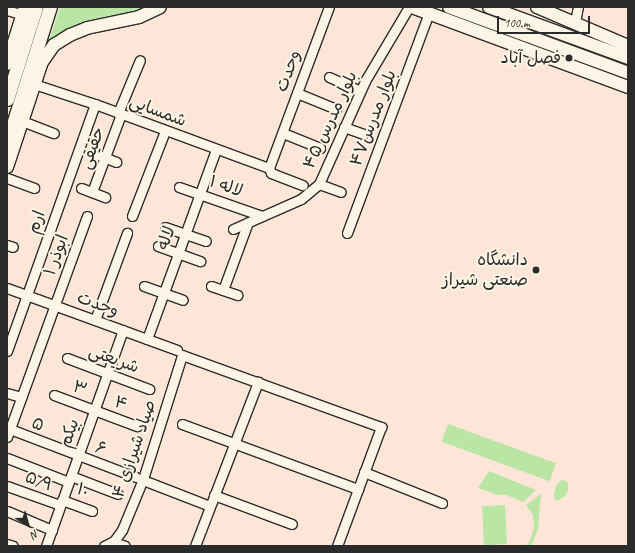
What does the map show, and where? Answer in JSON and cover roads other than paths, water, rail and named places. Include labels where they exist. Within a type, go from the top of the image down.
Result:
[{"type":"highway","points":[[7,99],[36,7]]},
{"type":"highway","points":[[7,143],[50,7]]},
{"type":"main road","points":[[7,167],[42,62],[54,45],[70,35],[87,28],[139,17],[160,7]]},
{"type":"main road","points":[[411,7],[628,87]]},
{"type":"main road","points":[[449,7],[628,73]]},
{"type":"main road","points":[[490,7],[628,58]]},
{"type":"main road","points":[[537,7],[575,22],[626,47]]},
{"type":"main road","points":[[7,64],[24,11]]},
{"type":"main road","points":[[459,25],[463,12]]},
{"type":"main road","points":[[600,77],[606,65]]},
{"type":"street","name":"وحدت","points":[[269,168],[329,7]]},
{"type":"street","name":"۴۵ بلوار مدرس","points":[[233,229],[301,199],[319,184],[360,91],[411,7]]},
{"type":"street","points":[[575,22],[578,7]]},
{"type":"street","points":[[7,10],[24,11]]},
{"type":"street","name":"بلوار مدرس۴۷","points":[[347,233],[429,14]]},
{"type":"street","name":"حقیقی","points":[[92,192],[105,158],[119,113],[140,60]]},
{"type":"street","points":[[329,77],[360,91]]},
{"type":"street","name":"شمسایی","points":[[34,84],[95,104],[269,168],[271,173],[303,185]]},
{"type":"street","points":[[297,93],[336,109]]},
{"type":"street","name":"ارم","points":[[7,351],[95,104]]},
{"type":"street","points":[[22,121],[54,133]]},
{"type":"street","points":[[344,126],[363,134]]},
{"type":"street","points":[[132,216],[165,131]]},
{"type":"street","points":[[283,133],[320,148]]},
{"type":"street","name":"لاله","points":[[147,338],[216,149]]},
{"type":"street","points":[[93,153],[116,162]]},
{"type":"street","points":[[7,178],[34,188]]},
{"type":"street","points":[[319,184],[341,192]]},
{"type":"street","name":"لاله ۱","points":[[179,187],[262,216]]},
{"type":"street","points":[[81,188],[105,197]]},
{"type":"street","name":"ابوذر ۱","points":[[8,433],[87,216]]},
{"type":"street","points":[[223,290],[248,222]]},
{"type":"street","points":[[165,227],[206,241]]},
{"type":"street","points":[[95,320],[127,233]]},
{"type":"street","points":[[158,246],[200,261]]},
{"type":"street","points":[[144,286],[183,300]]},
{"type":"street","points":[[211,286],[237,295]]},
{"type":"street","name":"وحدت","points":[[7,288],[147,338],[258,382],[381,427],[364,472]]},
{"type":"street","name":"بیکم","points":[[46,546],[123,330]]},
{"type":"street","name":"صیاد شیرازی ۴","points":[[104,546],[114,541],[122,530],[143,479],[180,352]]},
{"type":"street","name":"شریعتی","points":[[67,358],[149,389]]},
{"type":"street","points":[[195,546],[258,382]]},
{"type":"street","points":[[7,394],[22,397]]},
{"type":"street","name":"۳","points":[[54,395],[94,410]]},
{"type":"street","name":"۴","points":[[94,410],[137,426]]},
{"type":"street","points":[[182,424],[358,489]]},
{"type":"street","name":"۵","points":[[8,433],[78,457]]},
{"type":"street","name":"۶","points":[[78,457],[136,477]]},
{"type":"street","points":[[7,458],[118,494]]},
{"type":"street","points":[[337,546],[364,472],[442,503]]},
{"type":"street","points":[[148,482],[210,506]]},
{"type":"street","name":"۵/۹","points":[[7,486],[61,503]]},
{"type":"street","points":[[214,495],[292,524]]},
{"type":"street","name":"۱۰","points":[[61,503],[92,511]]},
{"type":"street","points":[[7,511],[52,530]]},
{"type":"street","points":[[7,544],[13,546]]},
{"type":"place","name":"فصل آباد","points":[[569,58]]},
{"type":"place","name":"دانشگاه صنعتی شیراز","points":[[536,270]]}]
